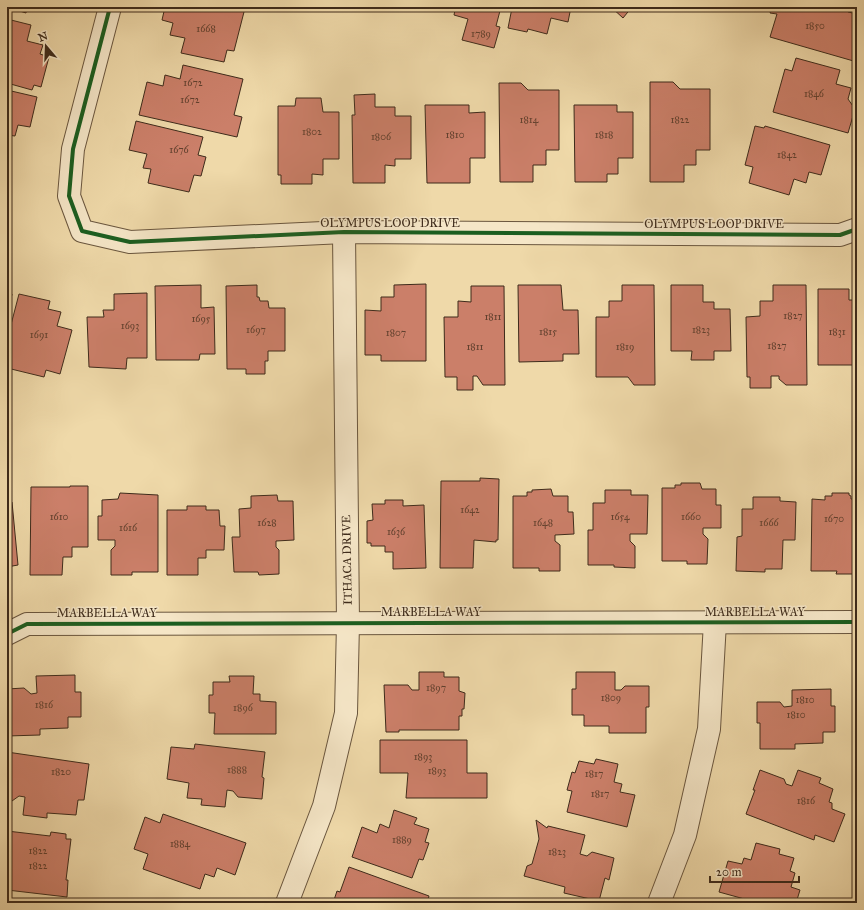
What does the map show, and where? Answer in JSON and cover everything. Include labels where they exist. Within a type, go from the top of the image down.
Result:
[{"type":"street","name":"OLYMPUS LOOP DRIVE","points":[[110,7],[73,149],[70,196],[82,231],[130,242],[344,232],[840,235],[857,229]]},
{"type":"street","name":"ITHACA DRIVE","points":[[287,903],[324,806],[346,713],[348,623],[344,232]]},
{"type":"street","points":[[659,903],[685,835],[709,729],[716,622]]},
{"type":"street","name":"MARBELLA WAY","points":[[7,634],[27,624],[857,622]]},
{"type":"building","points":[[7,7],[27,7],[26,13]]},
{"type":"building","points":[[165,7],[245,8],[234,51],[227,50],[224,62],[181,53],[185,38],[170,35],[173,23],[162,20]]},
{"type":"building","points":[[444,7],[501,7],[496,26],[500,27],[494,48],[462,40],[468,19],[454,15],[455,10]]},
{"type":"building","points":[[510,7],[571,7],[568,22],[551,18],[547,34],[528,29],[527,32],[508,28],[512,8]]},
{"type":"building","points":[[611,7],[632,7],[623,18]]},
{"type":"building","points":[[772,7],[850,7],[848,12],[857,14],[857,62],[770,37],[777,14],[770,13]]},
{"type":"building","points":[[7,19],[31,25],[27,41],[43,45],[40,54],[49,57],[41,87],[34,85],[32,90],[7,83]]},
{"type":"building","points":[[796,58],[840,70],[836,84],[851,88],[848,99],[855,109],[848,133],[773,112],[785,69],[792,71]]},
{"type":"building","points":[[183,65],[243,79],[234,115],[242,117],[237,137],[139,115],[147,82],[163,86],[165,75],[180,79]]},
{"type":"building","points":[[650,82],[673,82],[680,89],[710,89],[710,150],[696,150],[696,165],[684,165],[684,182],[650,182]]},
{"type":"building","points":[[499,83],[521,83],[528,90],[559,90],[559,150],[546,150],[546,165],[533,165],[533,182],[500,182]]},
{"type":"building","points":[[7,90],[37,97],[30,127],[18,125],[15,136],[7,135]]},
{"type":"building","points":[[375,94],[375,107],[395,107],[395,116],[411,116],[411,159],[395,159],[395,166],[385,165],[385,183],[353,183],[352,115],[355,115],[354,95]]},
{"type":"building","points":[[296,98],[321,98],[323,112],[339,112],[339,159],[323,159],[323,175],[312,174],[312,184],[281,184],[281,175],[278,175],[278,106],[295,106]]},
{"type":"building","points":[[425,105],[469,105],[469,113],[485,112],[485,158],[470,158],[470,183],[427,183]]},
{"type":"building","points":[[574,105],[617,105],[617,112],[633,112],[633,158],[618,158],[618,174],[607,174],[607,182],[575,182]]},
{"type":"building","points":[[136,121],[203,137],[198,155],[206,157],[201,176],[194,175],[189,192],[148,183],[151,169],[143,168],[147,154],[129,150]]},
{"type":"building","points":[[755,126],[764,128],[765,126],[830,145],[821,175],[809,172],[806,183],[794,179],[789,195],[749,183],[753,167],[745,165]]},
{"type":"building","points":[[426,284],[426,361],[381,361],[381,355],[365,355],[365,310],[381,311],[381,297],[394,297],[394,285]]},
{"type":"building","points":[[201,285],[201,308],[214,307],[215,354],[200,354],[199,360],[156,360],[155,286]]},
{"type":"building","points":[[257,285],[257,297],[259,297],[260,301],[268,301],[269,308],[285,308],[285,351],[268,351],[268,361],[265,361],[265,374],[246,374],[246,369],[227,369],[226,286]]},
{"type":"building","points":[[518,285],[561,285],[563,310],[578,310],[579,354],[563,354],[563,361],[519,362]]},
{"type":"building","points":[[622,285],[654,285],[655,385],[634,385],[628,377],[596,377],[596,317],[609,317],[609,301],[622,301]]},
{"type":"building","points":[[671,285],[703,285],[703,302],[714,302],[714,309],[730,309],[731,351],[714,351],[714,360],[691,360],[692,351],[671,351]]},
{"type":"building","points":[[773,285],[806,285],[807,385],[786,385],[779,379],[779,376],[771,376],[771,388],[750,388],[750,377],[747,377],[746,317],[760,316],[760,301],[773,301]]},
{"type":"building","points":[[471,286],[504,286],[505,385],[483,385],[477,376],[473,376],[473,390],[457,390],[457,377],[445,377],[444,317],[458,317],[458,301],[471,302]]},
{"type":"building","points":[[818,289],[849,289],[849,300],[857,300],[857,365],[818,365]]},
{"type":"building","points":[[7,293],[12,294],[7,319]]},
{"type":"building","points":[[147,293],[147,358],[127,358],[126,369],[89,367],[87,317],[104,317],[103,310],[114,310],[114,294]]},
{"type":"building","points":[[19,294],[50,301],[48,309],[61,312],[57,326],[72,330],[60,374],[46,370],[44,377],[7,368],[7,340]]},
{"type":"building","points":[[480,478],[499,479],[498,540],[496,540],[496,542],[474,540],[473,568],[440,568],[441,481],[480,481]]},
{"type":"building","points":[[681,483],[700,483],[702,489],[716,489],[716,505],[721,505],[721,528],[703,528],[703,534],[708,539],[707,564],[687,564],[687,561],[662,561],[662,488],[675,488],[675,485],[681,485]]},
{"type":"building","points":[[88,486],[88,547],[72,547],[72,557],[63,557],[62,575],[30,575],[31,487]]},
{"type":"building","points":[[551,489],[553,496],[568,496],[568,512],[573,512],[574,534],[555,535],[555,541],[560,545],[560,571],[539,571],[539,568],[513,568],[513,496],[527,496],[527,492],[532,492],[532,490]]},
{"type":"building","points":[[605,490],[631,490],[631,495],[648,495],[647,534],[630,534],[630,541],[635,546],[635,568],[614,567],[614,565],[588,565],[588,530],[593,530],[593,503],[605,503]]},
{"type":"building","points":[[120,493],[158,495],[158,572],[132,572],[132,575],[111,575],[111,550],[115,546],[115,540],[98,540],[98,516],[102,516],[102,500],[118,499]]},
{"type":"building","points":[[832,493],[849,493],[851,499],[857,499],[857,538],[853,538],[853,546],[857,549],[857,574],[836,574],[837,571],[811,571],[812,499],[825,500],[825,496],[832,496]]},
{"type":"building","points":[[277,495],[278,501],[293,501],[294,540],[276,541],[276,547],[279,550],[279,574],[259,575],[258,572],[234,572],[232,537],[240,537],[239,509],[251,508],[251,496]]},
{"type":"building","points":[[753,497],[780,497],[780,501],[796,502],[795,540],[783,540],[782,569],[765,569],[765,572],[736,571],[737,537],[742,536],[742,509],[753,509]]},
{"type":"building","points":[[385,500],[403,500],[403,506],[424,505],[426,568],[393,569],[393,552],[385,552],[385,546],[371,546],[371,543],[367,543],[367,521],[373,520],[372,504],[385,504]]},
{"type":"building","points":[[12,502],[18,565],[7,567],[7,503]]},
{"type":"building","points":[[187,506],[206,506],[206,510],[219,510],[220,526],[225,526],[224,550],[206,550],[206,558],[198,558],[198,575],[167,575],[167,510],[187,510]]},
{"type":"building","points":[[419,672],[444,672],[444,677],[459,677],[459,691],[465,693],[464,709],[462,709],[462,716],[459,716],[459,730],[399,730],[399,732],[386,732],[384,685],[408,685],[412,690],[419,690]]},
{"type":"building","points":[[576,672],[615,672],[615,690],[621,690],[625,686],[649,686],[649,707],[646,707],[646,733],[609,733],[609,726],[584,726],[584,715],[572,715],[572,689],[576,689]]},
{"type":"building","points":[[75,675],[75,692],[81,692],[81,717],[68,717],[68,728],[40,729],[40,735],[7,736],[7,689],[24,688],[31,694],[37,693],[36,676]]},
{"type":"building","points":[[229,676],[254,676],[253,694],[260,694],[260,701],[276,702],[276,734],[214,734],[215,713],[209,713],[209,695],[213,695],[213,682],[230,682]]},
{"type":"building","points":[[831,689],[831,706],[835,706],[835,732],[823,732],[823,743],[795,744],[795,749],[760,749],[760,723],[757,723],[757,702],[780,702],[784,707],[792,706],[792,690]]},
{"type":"building","points":[[380,740],[467,740],[467,773],[487,773],[487,798],[406,798],[408,773],[380,773]]},
{"type":"building","points":[[195,744],[265,752],[262,777],[264,778],[262,799],[238,797],[233,791],[227,790],[225,807],[201,805],[202,799],[187,798],[189,783],[167,779],[171,747],[194,749]]},
{"type":"building","points":[[7,752],[89,764],[84,800],[78,800],[76,815],[47,813],[47,818],[23,815],[25,797],[19,796],[12,801],[7,800]]},
{"type":"building","points":[[596,759],[618,764],[614,782],[622,784],[620,792],[635,795],[627,827],[567,812],[572,791],[567,790],[572,772],[575,773],[579,761],[594,764]]},
{"type":"building","points":[[760,770],[784,779],[786,784],[792,786],[798,770],[821,778],[819,783],[833,789],[829,802],[832,803],[832,809],[845,814],[834,842],[815,835],[814,840],[746,814],[755,790],[753,790]]},
{"type":"building","points":[[394,810],[417,818],[414,824],[429,829],[425,842],[429,843],[423,860],[419,859],[412,878],[352,857],[362,827],[377,833],[380,824],[389,828]]},
{"type":"building","points":[[163,814],[246,843],[235,875],[217,868],[214,877],[205,874],[200,889],[143,869],[148,854],[134,849],[145,817],[160,823]]},
{"type":"building","points":[[536,820],[547,828],[548,826],[585,835],[580,854],[587,856],[592,852],[614,858],[609,880],[605,878],[599,901],[564,893],[565,887],[524,876],[527,866],[532,864],[539,839]]},
{"type":"building","points":[[7,831],[50,836],[51,832],[66,834],[66,839],[71,839],[66,880],[68,880],[67,897],[7,890],[7,870],[9,864],[7,864]]},
{"type":"building","points":[[756,843],[780,849],[779,854],[794,858],[790,871],[795,873],[791,887],[800,890],[796,903],[759,903],[719,892],[728,861],[742,864],[744,858],[751,860]]},
{"type":"building","points":[[349,867],[429,896],[427,903],[333,903],[337,891],[340,892]]},
{"type":"building","points":[[148,899],[159,903],[147,903]]},
{"type":"building","points":[[165,899],[176,903],[163,903]]},
{"type":"building","points":[[531,900],[551,903],[531,903]]},
{"type":"cycle path","points":[[110,7],[73,149],[69,196],[82,231],[130,242],[344,232],[840,235],[857,229]]},
{"type":"cycle path","points":[[7,634],[27,624],[857,622]]}]
